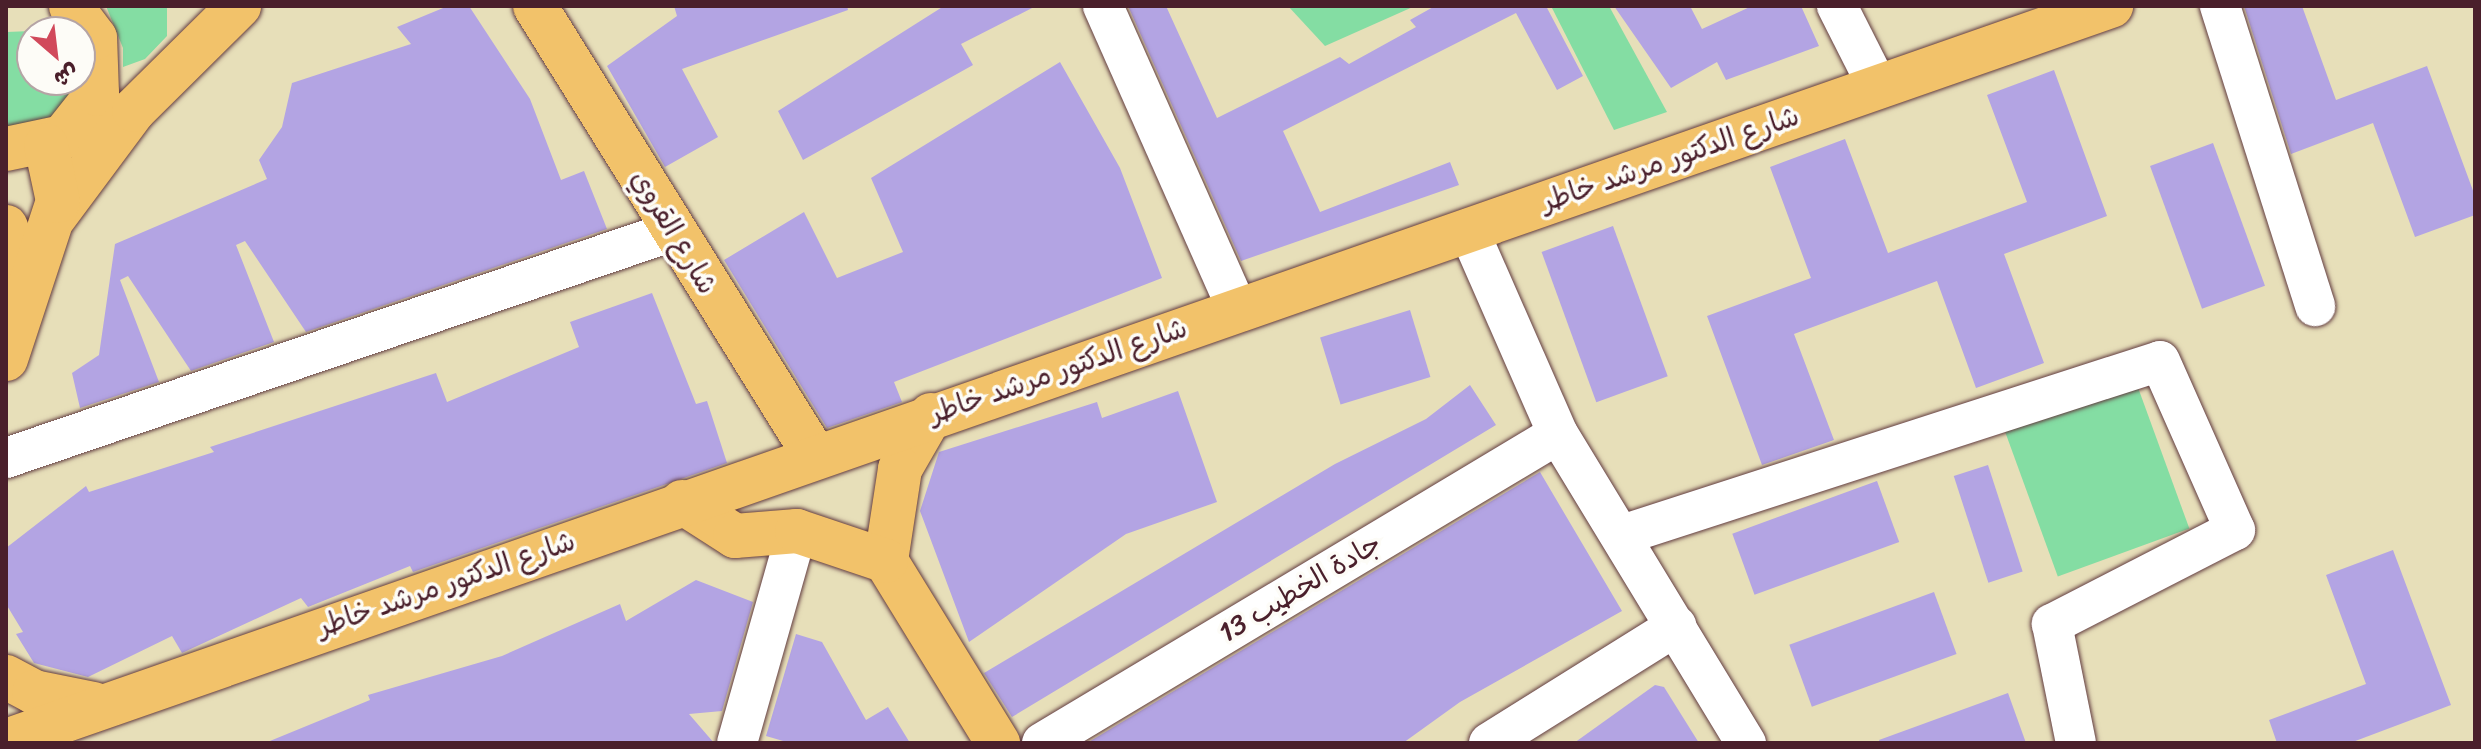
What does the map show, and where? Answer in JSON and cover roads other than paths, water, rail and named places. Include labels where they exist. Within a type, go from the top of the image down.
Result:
[{"type":"main road","points":[[55,216],[57,172],[26,147],[83,118],[100,75],[95,38],[71,6]]},
{"type":"main road","points":[[6,359],[55,216],[134,110],[239,6]]},
{"type":"main road","name":"شارع القروي","points":[[535,6],[670,232],[815,456]]},
{"type":"main road","name":"شارع الدكتور مرشد خاطر","points":[[29,736],[99,705],[2111,6]]},
{"type":"main road","points":[[7,233],[27,291]]},
{"type":"main road","points":[[886,561],[900,469],[931,415]]},
{"type":"main road","points":[[682,502],[735,536],[797,531],[886,561],[998,743]]},
{"type":"main road","points":[[6,677],[34,692],[99,705]]},
{"type":"street","points":[[1103,6],[1237,309]]},
{"type":"street","points":[[1837,6],[1878,87]]},
{"type":"street","points":[[2220,6],[2315,306]]},
{"type":"street","points":[[1468,229],[1558,434],[1746,743]]},
{"type":"street","points":[[6,458],[670,232]]},
{"type":"street","points":[[1622,535],[2160,361],[2235,530],[2052,624],[2076,743]]},
{"type":"street","name":"جادة الخطيب 13","points":[[1042,743],[1558,434]]},
{"type":"street","points":[[737,743],[797,531]]},
{"type":"street","points":[[1489,743],[1676,626]]}]
